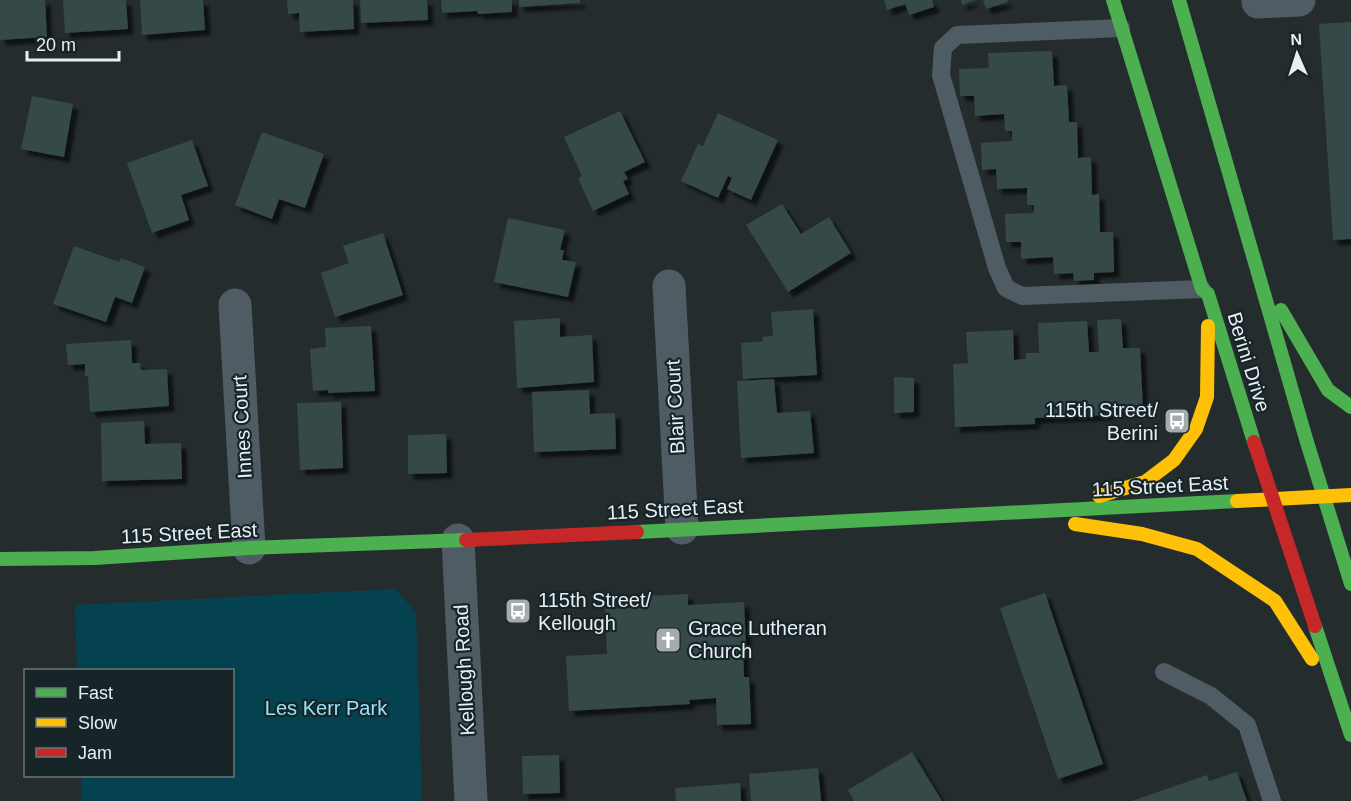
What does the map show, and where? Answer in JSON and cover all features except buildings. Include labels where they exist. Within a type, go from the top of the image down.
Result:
[{"type":"street","name":"Berini Drive","points":[[1113,0],[1205,292],[1337,699],[1351,735]]},
{"type":"street","name":"Berini Drive","points":[[1179,0],[1210,99],[1323,496],[1351,584]]},
{"type":"street","points":[[1257,2],[1299,0]]},
{"type":"street","points":[[1256,267],[1328,390],[1351,407]]},
{"type":"street","name":"Blair Court","points":[[669,286],[682,528]]},
{"type":"street","points":[[1011,514],[1109,494],[1145,482],[1174,460],[1196,429],[1208,397],[1205,292]]},
{"type":"street","name":"Innes Court","points":[[235,305],[249,548]]},
{"type":"street","name":"115 Street East","points":[[0,559],[95,558],[249,548],[1011,514],[1351,495]]},
{"type":"street","points":[[1011,514],[1142,534],[1197,549],[1275,601],[1337,699]]},
{"type":"street","name":"Kellough Road","points":[[458,540],[471,801]]},
{"type":"lane","points":[[1121,28],[957,35],[943,48],[941,75],[997,268],[1006,288],[1022,296],[1205,292]]},
{"type":"lane","points":[[1164,672],[1211,696],[1247,725],[1272,801]]},
{"type":"green space","name":"Les Kerr Park","points":[[396,589],[416,613],[422,801],[81,801],[81,777],[234,777],[234,669],[77,669],[75,605]]},
{"type":"traffic: fast","points":[[1113,0],[1202,289],[1208,294],[1254,442]]},
{"type":"traffic: fast","points":[[1179,0],[1306,439],[1351,584]]},
{"type":"traffic: fast","points":[[1281,310],[1328,390],[1351,407]]},
{"type":"traffic: fast","points":[[637,532],[1237,501]]},
{"type":"traffic: fast","points":[[0,559],[95,558],[249,548],[466,540]]},
{"type":"traffic: fast","points":[[1315,626],[1351,735]]},
{"type":"traffic: slow","points":[[1099,496],[1145,482],[1174,460],[1196,429],[1207,397],[1208,326]]},
{"type":"traffic: slow","points":[[1237,501],[1351,495]]},
{"type":"traffic: slow","points":[[1075,524],[1142,534],[1197,549],[1275,601],[1312,659]]},
{"type":"traffic: jam","points":[[1254,442],[1315,626]]},
{"type":"traffic: jam","points":[[466,540],[637,532]]},
{"type":"place","name":"115th Street/ Berini","points":[[1177,421]]},
{"type":"place","name":"115th Street/ Kellough","points":[[518,611]]},
{"type":"place","name":"Grace Lutheran Church","points":[[668,640]]}]
